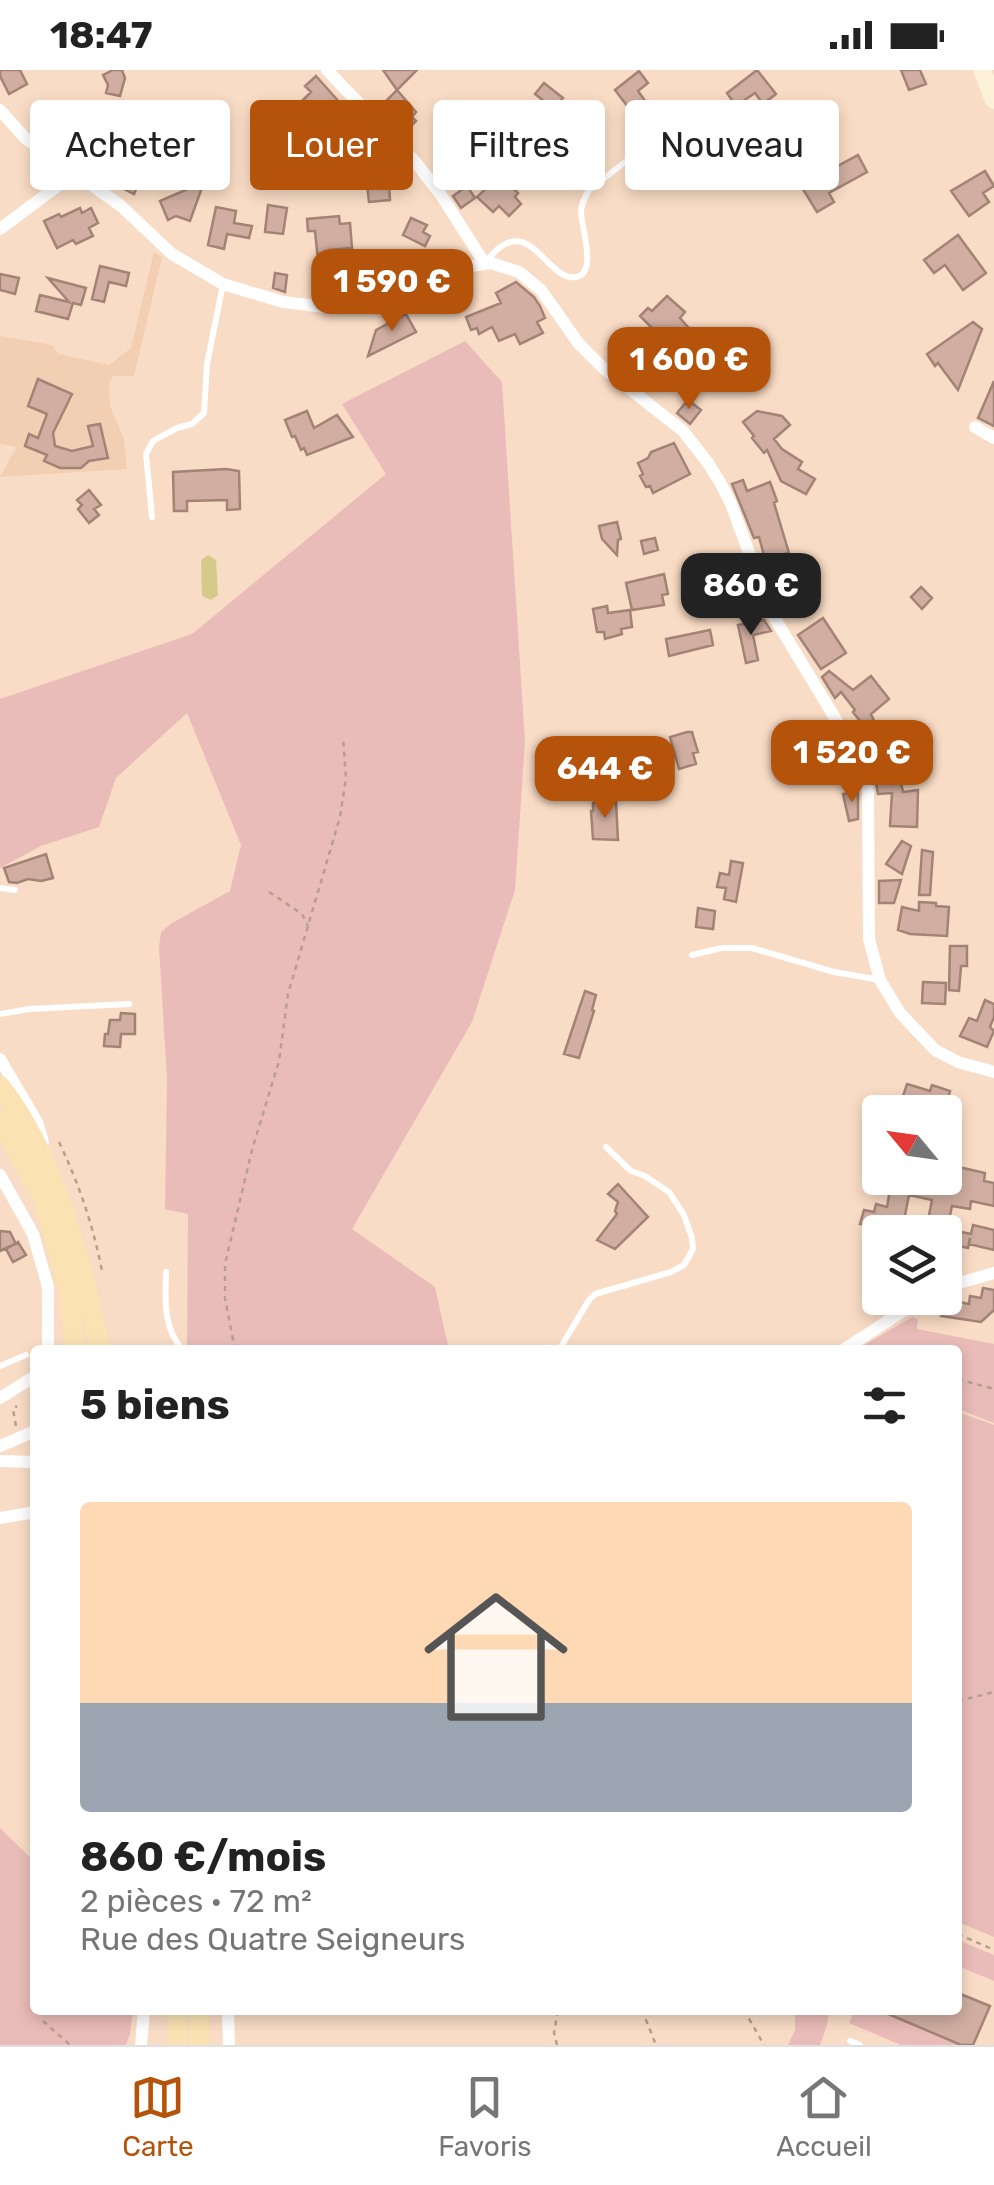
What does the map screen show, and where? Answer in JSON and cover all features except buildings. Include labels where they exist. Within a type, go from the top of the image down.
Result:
[{"type":"main road","points":[[982,70],[994,100]]},
{"type":"main road","points":[[0,1086],[16,1106],[54,1183],[86,1285],[100,1345]]},
{"type":"main road","points":[[0,1120],[44,1200],[69,1291],[75,1345]]},
{"type":"main road","points":[[177,2015],[177,2045]]},
{"type":"main road","points":[[199,2015],[199,2045]]},
{"type":"street","points":[[327,70],[417,164],[484,264]]},
{"type":"street","points":[[0,110],[30,141]]},
{"type":"street","points":[[0,229],[51,190]]},
{"type":"street","points":[[99,190],[172,254],[224,284],[283,302],[325,308],[351,306],[426,273],[484,264],[510,268],[541,290],[579,344],[683,431],[721,484],[771,612],[861,761],[868,792],[869,939],[880,980],[900,1014],[935,1050],[958,1062],[994,1072]]},
{"type":"street","points":[[975,428],[994,438]]},
{"type":"street","points":[[0,1058],[37,1122],[54,1183]]},
{"type":"street","points":[[2,1185],[33,1234],[48,1287],[48,1345]]},
{"type":"street","points":[[962,1282],[994,1273]]},
{"type":"street","points":[[851,1345],[897,1315]]},
{"type":"street","points":[[0,1398],[30,1379]]},
{"type":"street","points":[[0,1446],[30,1434]]},
{"type":"street","points":[[0,1462],[30,1462]]},
{"type":"street","points":[[0,1518],[30,1513]]},
{"type":"street","points":[[141,2045],[144,2015]]},
{"type":"street","points":[[228,2015],[230,2045]]},
{"type":"lane","points":[[484,264],[494,252],[521,241],[558,270],[571,277],[582,274],[587,258],[581,210],[584,199],[589,190],[625,162]]},
{"type":"lane","points":[[152,517],[146,454],[153,441],[192,424],[204,414],[207,364],[224,284]]},
{"type":"lane","points":[[0,888],[15,890]]},
{"type":"lane","points":[[692,954],[752,948],[834,972],[880,980]]},
{"type":"lane","points":[[0,1014],[130,1004]]},
{"type":"lane","points":[[562,1345],[588,1300],[596,1294],[671,1272],[684,1265],[693,1250],[684,1216],[669,1192],[631,1171],[606,1147]]},
{"type":"lane","points":[[166,1272],[165,1305],[172,1339],[178,1345]]},
{"type":"lane","points":[[0,1366],[26,1355]]},
{"type":"lane","points":[[850,2041],[860,2045]]},
{"type":"path","points":[[234,1345],[224,1264],[279,1061],[288,994],[340,816],[346,778],[343,738]]},
{"type":"path","points":[[268,892],[302,914],[308,927]]},
{"type":"path","points":[[962,1380],[994,1390]]},
{"type":"path","points":[[17,1433],[13,1409],[24,1398]]},
{"type":"path","points":[[962,1699],[994,1692]]},
{"type":"path","points":[[962,1936],[994,1950]]},
{"type":"path","points":[[557,2015],[554,2033],[557,2045]]},
{"type":"path","points":[[644,2015],[656,2045]]},
{"type":"path","points":[[747,2015],[764,2045]]},
{"type":"path","points":[[43,2021],[70,2045]]},
{"type":"shaded area","points":[[154,252],[162,257],[134,376],[113,376],[109,384],[110,406],[124,439],[127,469],[0,477],[17,447],[0,444],[0,336],[52,345],[59,354],[109,365],[131,348]]},
{"type":"shaded area","points":[[465,341],[502,382],[525,742],[515,890],[472,1022],[352,1229],[435,1287],[448,1345],[187,1345],[188,1214],[165,1209],[167,1079],[159,947],[161,932],[172,923],[230,891],[241,845],[187,713],[116,778],[99,827],[41,846],[0,868],[0,699],[192,634],[386,474],[342,404]]},
{"type":"shaded area","points":[[208,555],[216,560],[218,595],[211,600],[202,596],[201,560]]},
{"type":"shaded area","points":[[912,1317],[918,1319],[917,1329],[994,1344],[994,1423],[962,1411],[962,1345],[864,1345]]},
{"type":"shaded area","points":[[962,1413],[994,1425],[994,1937],[962,1924]]},
{"type":"shaded area","points":[[0,1828],[30,1857],[30,2015],[132,2015],[126,2045],[0,2045]]},
{"type":"shaded area","points":[[962,1942],[994,1955],[994,1981],[962,1968]]},
{"type":"shaded area","points":[[795,2015],[828,2015],[820,2045],[788,2045],[795,2030]]},
{"type":"shaded area","points":[[853,2015],[892,2015],[961,2045],[901,2045],[849,2023]]}]
